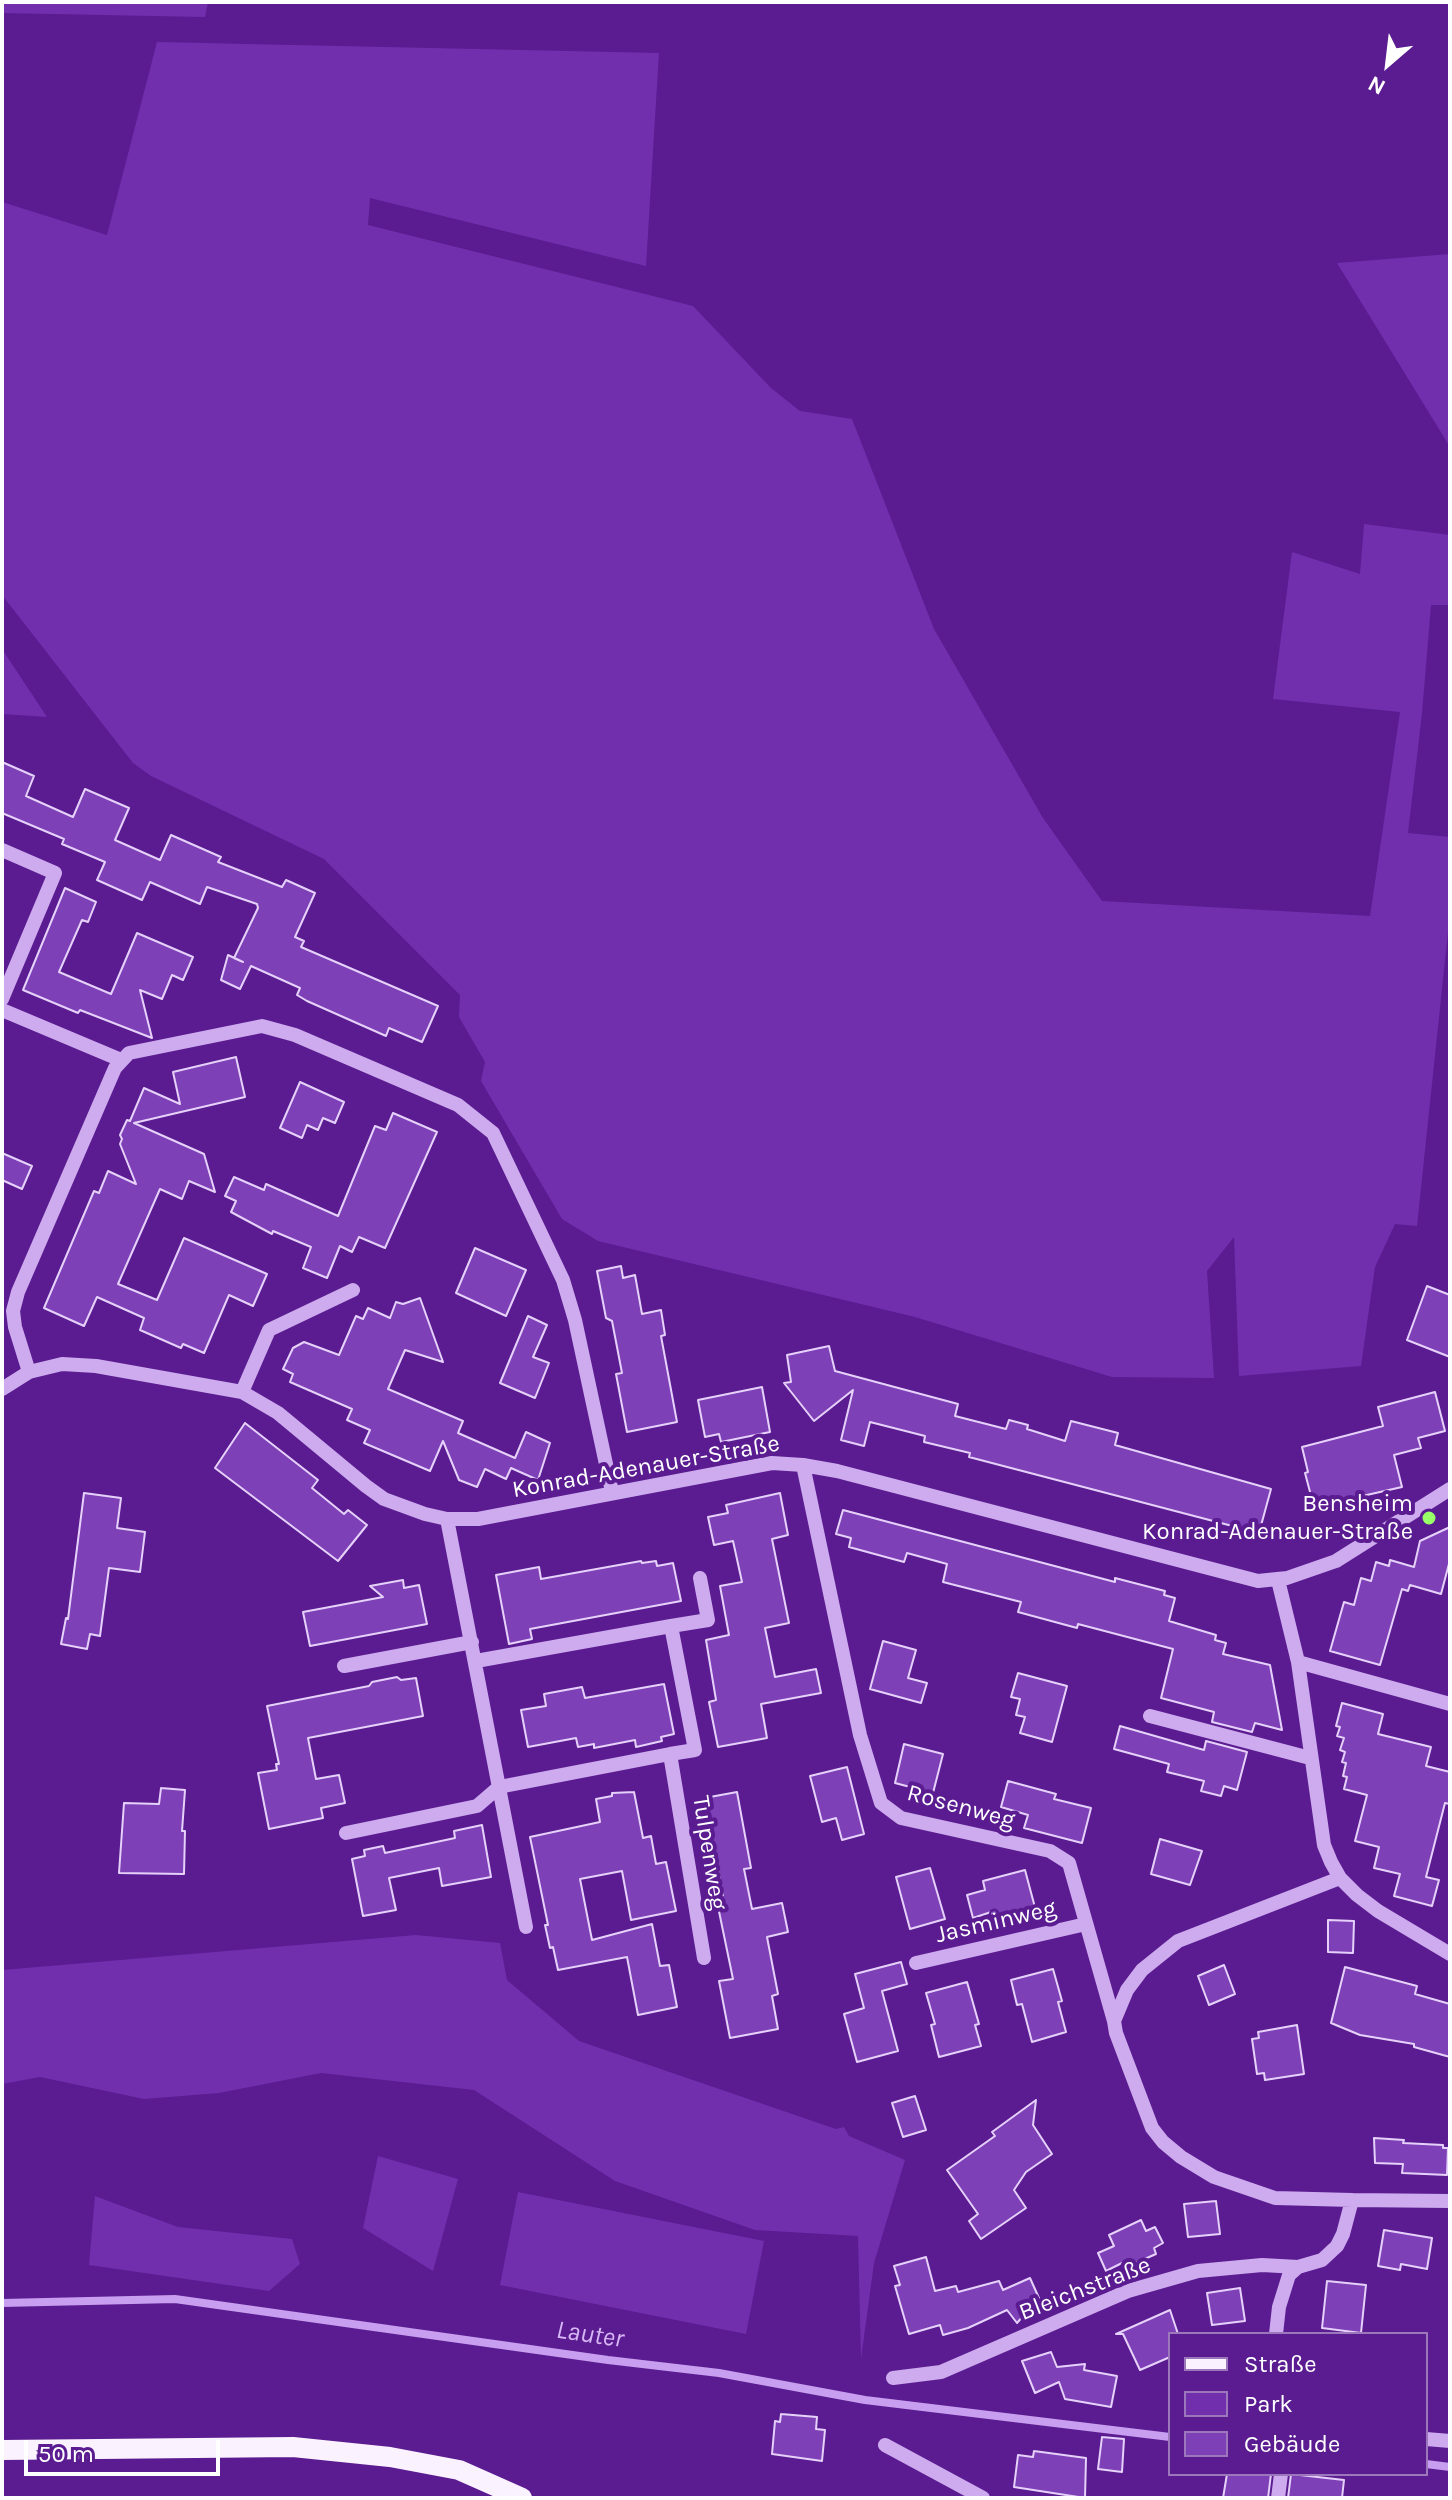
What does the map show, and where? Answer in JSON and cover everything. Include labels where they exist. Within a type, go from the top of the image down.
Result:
[{"type":"main road","points":[[2,2450],[293,2447],[390,2457],[459,2470],[517,2497]]},
{"type":"street","points":[[2,850],[55,873],[2,999]]},
{"type":"street","points":[[2,1010],[121,1060]]},
{"type":"street","points":[[29,1372],[15,1327],[13,1311],[18,1292],[110,1076],[129,1053],[262,1026],[295,1035],[444,1099],[479,1120],[493,1133],[563,1280],[575,1320],[612,1492]]},
{"type":"street","points":[[242,1392],[269,1330],[353,1290]]},
{"type":"street","name":"Konrad-Adenauer-Straße","points":[[2,1389],[29,1372],[62,1364],[96,1366],[242,1392],[278,1413],[384,1499],[447,1519],[478,1519],[772,1463],[803,1465],[837,1471],[1258,1581],[1278,1580],[1310,1572],[1336,1561],[1450,1489]]},
{"type":"street","name":"Rosenweg","points":[[803,1465],[860,1735],[881,1803],[901,1818],[1050,1851],[1069,1863],[1116,2033],[1152,2128],[1163,2142],[1214,2177],[1275,2198],[1450,2201]]},
{"type":"street","points":[[447,1519],[526,1927]]},
{"type":"street","points":[[476,1661],[708,1620],[700,1578]]},
{"type":"street","points":[[1278,1580],[1298,1662],[1324,1845],[1340,1878],[1357,1895],[1450,1954]]},
{"type":"street","points":[[346,1833],[477,1806],[499,1787],[695,1750],[671,1626]]},
{"type":"street","points":[[344,1666],[472,1642]]},
{"type":"street","points":[[1298,1662],[1450,1704]]},
{"type":"street","points":[[1150,1716],[1310,1758]]},
{"type":"street","name":"Tulpenweg","points":[[670,1754],[704,1958]]},
{"type":"street","points":[[1114,2021],[1127,1990],[1142,1970],[1178,1941],[1340,1878]]},
{"type":"street","name":"Jasminweg","points":[[916,1963],[1086,1924]]},
{"type":"street","points":[[1276,2332],[1284,2285],[1298,2267],[1322,2260],[1337,2246],[1352,2200]]},
{"type":"street","name":"Bleichstraße","points":[[893,2378],[941,2372],[1128,2291],[1198,2271],[1262,2265],[1298,2267]]},
{"type":"street","points":[[1428,2439],[1450,2441]]},
{"type":"street","points":[[885,2445],[983,2498]]},
{"type":"street","points":[[1278,2498],[1281,2476]]},
{"type":"green space","points":[[2,2],[208,2],[205,17],[2,13]]},
{"type":"green space","points":[[157,42],[659,53],[646,266],[370,198],[368,225],[693,306],[771,388],[800,411],[852,419],[934,629],[1043,818],[1102,901],[1370,916],[1400,712],[1273,699],[1292,552],[1360,574],[1364,524],[1450,535],[1450,605],[1431,605],[1408,833],[1450,837],[1450,913],[1417,1226],[1395,1224],[1375,1267],[1361,1366],[1239,1376],[1234,1237],[1207,1271],[1214,1378],[1112,1377],[915,1317],[598,1241],[562,1219],[481,1081],[485,1062],[459,1017],[460,995],[324,859],[151,776],[133,763],[2,595],[2,202],[107,235]]},
{"type":"green space","points":[[1450,254],[1450,447],[1337,263]]},
{"type":"green space","points":[[2,649],[47,717],[2,714]]},
{"type":"green space","points":[[416,1935],[500,1943],[507,1980],[579,2041],[836,2129],[844,2127],[849,2136],[905,2160],[874,2263],[861,2359],[858,2236],[755,2230],[615,2181],[474,2090],[321,2073],[219,2093],[144,2099],[40,2077],[2,2084],[2,1970]]},
{"type":"green space","points":[[378,2156],[458,2179],[433,2271],[363,2228]]},
{"type":"green space","points":[[518,2192],[764,2241],[746,2334],[500,2285]]},
{"type":"green space","points":[[95,2196],[178,2227],[292,2239],[300,2264],[269,2291],[89,2265]]},
{"type":"building","points":[[2,762],[34,776],[26,796],[73,817],[85,789],[129,808],[115,840],[160,860],[171,835],[221,857],[218,862],[282,887],[286,880],[315,893],[295,937],[304,941],[301,947],[438,1006],[422,1042],[389,1028],[386,1036],[307,1001],[297,995],[300,988],[251,966],[240,989],[221,980],[228,955],[234,958],[258,908],[257,904],[207,887],[200,904],[150,882],[142,900],[97,880],[105,862],[62,844],[64,839],[2,813]]},
{"type":"building","points":[[65,888],[96,902],[88,922],[82,920],[59,972],[111,994],[137,933],[193,957],[183,980],[172,975],[162,999],[140,990],[152,1038],[23,990]]},
{"type":"building","points":[[236,1057],[245,1097],[134,1123],[204,1154],[215,1192],[189,1181],[182,1199],[160,1189],[118,1284],[157,1300],[184,1238],[267,1274],[253,1306],[229,1295],[204,1353],[183,1344],[181,1348],[140,1330],[144,1318],[97,1297],[84,1326],[44,1308],[94,1191],[99,1193],[108,1171],[136,1184],[120,1144],[120,1135],[127,1120],[130,1121],[144,1088],[180,1104],[173,1072]]},
{"type":"building","points":[[300,1082],[344,1102],[335,1123],[323,1118],[318,1130],[307,1125],[302,1138],[280,1128]]},
{"type":"building","points":[[393,1113],[437,1132],[385,1248],[359,1237],[352,1252],[340,1246],[327,1278],[303,1268],[311,1247],[273,1231],[272,1234],[231,1212],[236,1201],[225,1196],[234,1177],[264,1190],[266,1184],[338,1216],[375,1126],[386,1130]]},
{"type":"building","points":[[2,1153],[32,1166],[22,1189],[2,1180]]},
{"type":"building","points":[[475,1248],[526,1270],[506,1316],[456,1293]]},
{"type":"building","points":[[621,1266],[623,1278],[635,1275],[642,1314],[661,1310],[665,1335],[661,1336],[677,1422],[627,1432],[616,1374],[622,1373],[612,1321],[606,1318],[597,1271]]},
{"type":"building","points":[[1427,1286],[1450,1295],[1450,1357],[1407,1340]]},
{"type":"building","points":[[420,1298],[443,1362],[405,1350],[388,1389],[463,1421],[458,1433],[515,1458],[526,1432],[550,1443],[538,1480],[511,1468],[506,1479],[485,1469],[477,1487],[459,1480],[443,1441],[430,1471],[364,1443],[370,1430],[347,1420],[352,1409],[290,1382],[293,1374],[283,1369],[293,1348],[304,1342],[339,1355],[356,1316],[363,1319],[368,1308],[390,1318],[396,1302],[403,1304]]},
{"type":"building","points":[[528,1316],[547,1325],[533,1357],[549,1363],[535,1398],[500,1383]]},
{"type":"building","points":[[829,1346],[835,1371],[958,1404],[955,1416],[1006,1429],[1009,1420],[1065,1441],[1071,1421],[1118,1433],[1115,1445],[1271,1489],[1259,1533],[969,1457],[970,1453],[924,1442],[925,1436],[870,1422],[864,1446],[841,1440],[853,1390],[814,1421],[784,1383],[791,1382],[787,1355]]},
{"type":"building","points":[[762,1387],[770,1432],[721,1442],[719,1434],[705,1437],[698,1400]]},
{"type":"building","points":[[1435,1392],[1445,1431],[1418,1438],[1421,1448],[1394,1455],[1402,1487],[1314,1507],[1302,1447],[1383,1426],[1378,1407]]},
{"type":"building","points":[[245,1423],[318,1480],[312,1488],[344,1514],[348,1510],[367,1525],[338,1561],[215,1468]]},
{"type":"building","points":[[84,1493],[121,1498],[117,1528],[145,1532],[140,1572],[109,1568],[100,1636],[90,1634],[87,1649],[61,1644],[68,1619]]},
{"type":"building","points":[[780,1493],[788,1535],[772,1539],[789,1623],[765,1628],[775,1677],[816,1669],[821,1693],[761,1704],[767,1738],[718,1747],[709,1702],[716,1700],[706,1640],[729,1635],[720,1586],[742,1582],[733,1541],[714,1545],[708,1517],[728,1513],[726,1505]]},
{"type":"building","points":[[843,1510],[1115,1582],[1115,1578],[1165,1591],[1164,1595],[1175,1598],[1169,1621],[1216,1635],[1215,1640],[1226,1643],[1223,1654],[1270,1665],[1282,1730],[1255,1723],[1252,1732],[1212,1722],[1214,1712],[1161,1698],[1173,1649],[1018,1612],[1021,1602],[943,1582],[947,1564],[907,1553],[904,1562],[849,1547],[851,1538],[836,1534]]},
{"type":"building","points":[[1450,1527],[1450,1560],[1441,1594],[1410,1585],[1408,1591],[1402,1589],[1380,1665],[1330,1651],[1344,1602],[1354,1605],[1361,1578],[1371,1581],[1376,1562],[1389,1566],[1390,1560],[1414,1567],[1420,1541]]},
{"type":"building","points":[[656,1561],[657,1566],[673,1563],[681,1601],[530,1629],[532,1639],[509,1644],[496,1575],[539,1567],[541,1579]]},
{"type":"building","points":[[403,1580],[404,1588],[419,1585],[427,1624],[310,1646],[303,1612],[383,1597],[370,1586]]},
{"type":"building","points":[[883,1641],[916,1650],[908,1678],[927,1683],[921,1703],[870,1689]]},
{"type":"building","points":[[1018,1673],[1067,1686],[1052,1742],[1020,1733],[1025,1717],[1016,1715],[1020,1699],[1011,1697]]},
{"type":"building","points":[[397,1677],[401,1680],[416,1678],[423,1716],[308,1738],[316,1779],[339,1775],[345,1803],[321,1808],[323,1818],[269,1829],[258,1773],[277,1770],[276,1764],[279,1764],[267,1706],[369,1686],[372,1682]]},
{"type":"building","points":[[664,1684],[674,1734],[661,1737],[662,1741],[636,1747],[635,1740],[594,1748],[594,1744],[578,1747],[576,1738],[528,1747],[521,1710],[546,1706],[544,1694],[582,1687],[585,1698]]},
{"type":"building","points":[[1342,1703],[1383,1714],[1378,1734],[1431,1747],[1426,1766],[1450,1772],[1450,1804],[1445,1803],[1426,1877],[1439,1880],[1432,1906],[1394,1896],[1400,1874],[1374,1868],[1379,1847],[1355,1841],[1367,1795],[1344,1789],[1346,1763],[1342,1762],[1345,1752],[1340,1750],[1344,1738],[1337,1736],[1340,1727],[1336,1726]]},
{"type":"building","points":[[1120,1726],[1204,1750],[1206,1741],[1247,1752],[1237,1790],[1224,1786],[1221,1796],[1201,1791],[1204,1781],[1167,1772],[1169,1764],[1114,1749]]},
{"type":"building","points":[[904,1744],[943,1754],[933,1793],[895,1783]]},
{"type":"building","points":[[847,1767],[864,1834],[842,1840],[836,1818],[822,1822],[810,1776]]},
{"type":"building","points":[[1008,1781],[1056,1794],[1054,1799],[1091,1808],[1082,1843],[1024,1828],[1028,1815],[1001,1807]]},
{"type":"building","points":[[161,1788],[185,1790],[182,1831],[185,1831],[184,1874],[119,1873],[124,1803],[159,1804]]},
{"type":"building","points":[[634,1792],[643,1838],[651,1836],[656,1864],[666,1862],[676,1911],[631,1920],[622,1871],[580,1879],[592,1940],[652,1924],[660,1966],[669,1965],[677,2007],[638,2015],[627,1957],[558,1970],[545,1925],[548,1925],[530,1837],[600,1822],[596,1799],[612,1796],[612,1793]]},
{"type":"building","points":[[737,1792],[751,1868],[744,1869],[752,1909],[782,1903],[788,1932],[767,1937],[778,1994],[772,1996],[778,2029],[730,2038],[719,1981],[733,1979],[716,1897],[723,1895],[715,1853],[709,1853],[699,1799]]},
{"type":"building","points":[[482,1825],[491,1877],[442,1886],[439,1868],[389,1878],[396,1910],[363,1916],[352,1859],[365,1856],[364,1850],[383,1846],[385,1853],[455,1838],[454,1831]]},
{"type":"building","points":[[1160,1839],[1202,1851],[1190,1885],[1151,1874]]},
{"type":"building","points":[[930,1868],[945,1919],[910,1929],[896,1877]]},
{"type":"building","points":[[1025,1870],[1037,1915],[995,1926],[991,1912],[973,1918],[967,1895],[985,1890],[983,1881]]},
{"type":"building","points":[[1328,1920],[1354,1921],[1353,1953],[1328,1952]]},
{"type":"building","points":[[901,1962],[907,1984],[882,1991],[898,2051],[857,2062],[844,2014],[864,2008],[855,1974]]},
{"type":"building","points":[[1224,1965],[1235,1994],[1209,2005],[1198,1976]]},
{"type":"building","points":[[1345,1967],[1417,1986],[1415,1994],[1450,2004],[1450,2057],[1414,2047],[1414,2044],[1360,2035],[1331,2023]]},
{"type":"building","points":[[1053,1969],[1066,2032],[1032,2042],[1022,2004],[1017,2005],[1011,1980]]},
{"type":"building","points":[[967,1982],[979,2024],[975,2025],[981,2046],[939,2057],[931,2025],[935,2024],[926,1993]]},
{"type":"building","points":[[1297,2025],[1304,2074],[1265,2080],[1264,2073],[1257,2074],[1252,2039],[1259,2038],[1258,2032]]},
{"type":"building","points":[[915,2096],[926,2130],[903,2137],[892,2103]]},
{"type":"building","points":[[1036,2100],[1033,2125],[1052,2154],[1026,2172],[1014,2190],[1026,2208],[981,2239],[969,2221],[978,2214],[947,2170],[995,2136],[992,2132]]},
{"type":"building","points":[[1374,2138],[1443,2145],[1443,2148],[1448,2148],[1447,2175],[1402,2173],[1403,2164],[1375,2163]]},
{"type":"building","points":[[1216,2201],[1220,2234],[1188,2237],[1184,2204]]},
{"type":"building","points":[[1141,2220],[1146,2231],[1155,2227],[1163,2243],[1154,2248],[1156,2254],[1124,2268],[1122,2263],[1106,2271],[1098,2253],[1114,2246],[1109,2235]]},
{"type":"building","points":[[1384,2230],[1432,2238],[1427,2269],[1401,2264],[1400,2270],[1378,2266]]},
{"type":"building","points":[[926,2257],[935,2291],[956,2286],[958,2292],[999,2281],[1003,2290],[1030,2278],[1043,2307],[1024,2315],[1017,2323],[1007,2310],[968,2328],[943,2335],[940,2325],[909,2334],[895,2286],[900,2285],[894,2266]]},
{"type":"building","points":[[1327,2281],[1366,2285],[1361,2332],[1322,2328]]},
{"type":"building","points":[[1240,2288],[1245,2321],[1212,2325],[1207,2293]]},
{"type":"building","points":[[1170,2310],[1177,2332],[1168,2332],[1168,2358],[1140,2370],[1123,2334],[1116,2334]]},
{"type":"building","points":[[1051,2352],[1057,2367],[1085,2364],[1084,2370],[1117,2376],[1111,2407],[1065,2399],[1059,2382],[1035,2393],[1022,2361]]},
{"type":"building","points":[[781,2414],[817,2417],[816,2429],[825,2430],[822,2461],[772,2454],[775,2421],[780,2422]]},
{"type":"building","points":[[1102,2437],[1124,2439],[1122,2472],[1098,2469]]},
{"type":"building","points":[[1034,2451],[1086,2458],[1085,2498],[1014,2487],[1018,2455],[1033,2457]]},
{"type":"building","points":[[1227,2476],[1271,2476],[1268,2498],[1223,2498]]},
{"type":"building","points":[[1291,2476],[1344,2480],[1342,2498],[1288,2498]]},
{"type":"waterway","name":"Lauter","points":[[2,2303],[175,2299],[719,2373],[865,2400],[1168,2437]]},
{"type":"waterway","name":"Lauter","points":[[1428,2464],[1450,2467]]},
{"type":"place","name":"Bensheim Konrad-Adenauer-Straße","points":[[1429,1518]]}]
